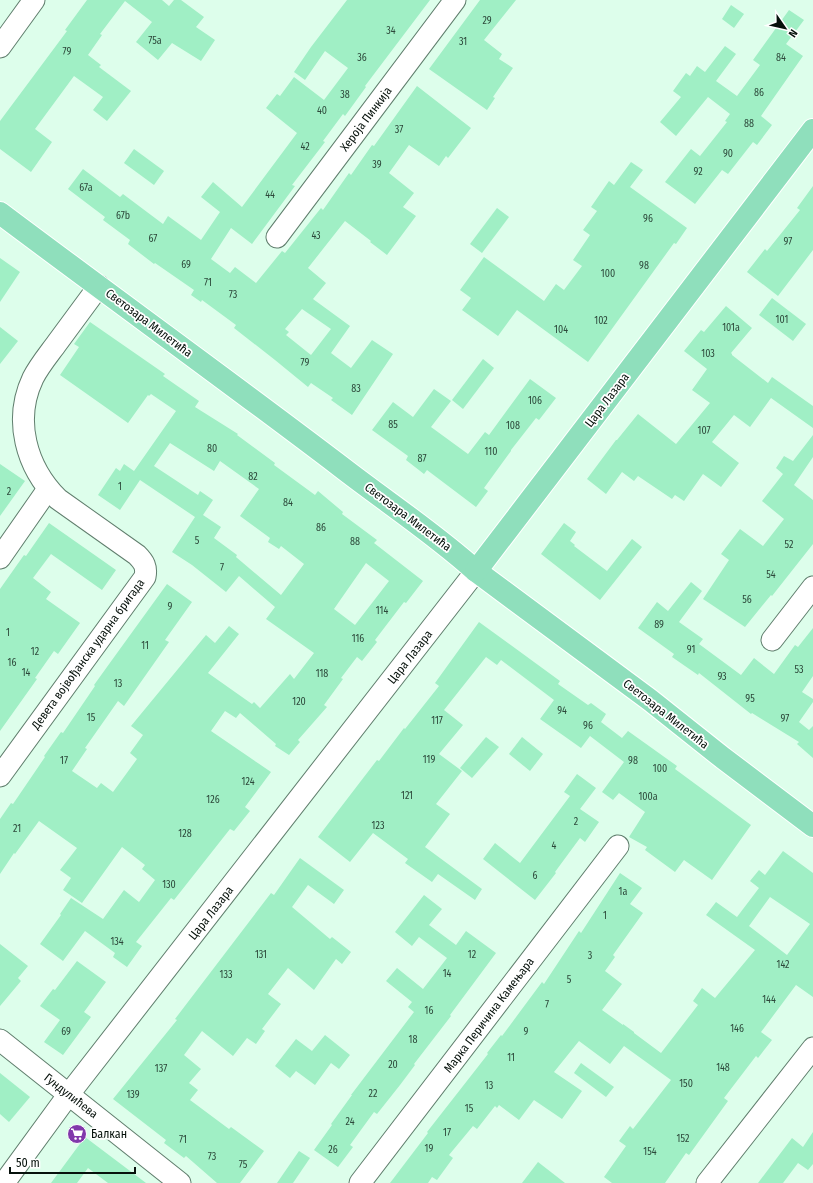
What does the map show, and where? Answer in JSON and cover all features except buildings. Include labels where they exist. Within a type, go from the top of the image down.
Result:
[{"type":"main road","name":"Цара Лазара","points":[[476,571],[813,130]]},
{"type":"main road","name":"Светозара Милетића","points":[[0,213],[450,548],[476,571],[650,700],[723,758],[813,826]]},
{"type":"street","points":[[0,47],[34,0]]},
{"type":"street","name":"Хероја Пинкија","points":[[277,237],[455,0]]},
{"type":"street","name":"Девета војвођанска ударна бригада","points":[[0,776],[145,577],[146,571],[143,561],[137,555],[58,499],[48,489],[39,476],[26,448],[24,411],[33,379],[42,364],[99,286]]},
{"type":"street","points":[[0,558],[48,489]]},
{"type":"street","name":"Цара Лазара","points":[[4,1183],[69,1094],[476,571]]},
{"type":"street","points":[[772,640],[813,587]]},
{"type":"street","name":"Марка Перичина Камењара","points":[[360,1183],[618,846]]},
{"type":"street","name":"Гундулићева","points":[[0,1040],[180,1183]]},
{"type":"street","points":[[707,1183],[813,1048]]},
{"type":"place","name":"Балкан","points":[[77,1134]]}]
